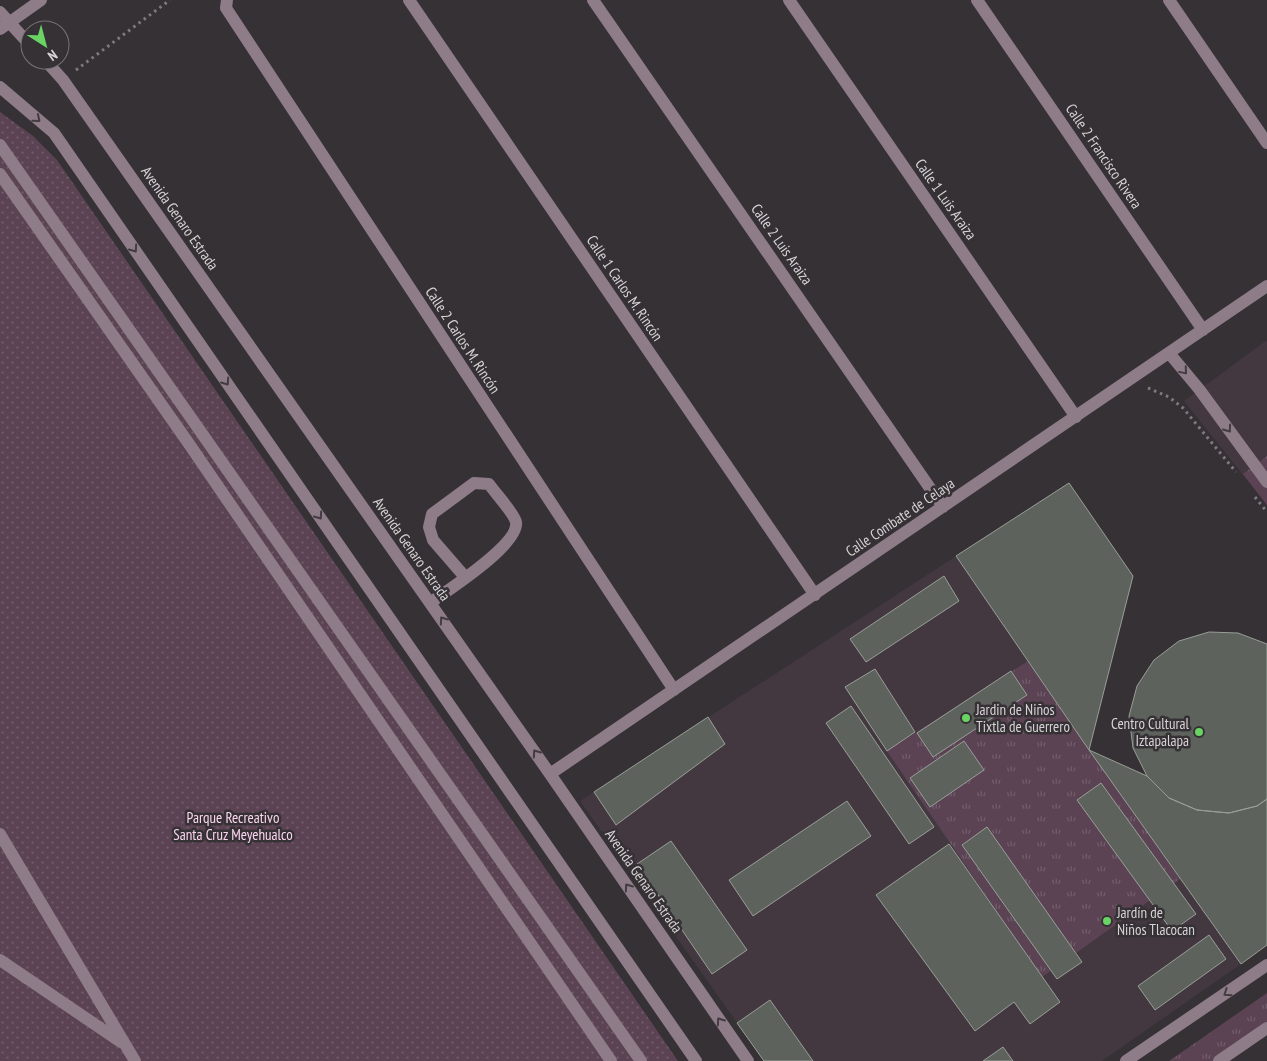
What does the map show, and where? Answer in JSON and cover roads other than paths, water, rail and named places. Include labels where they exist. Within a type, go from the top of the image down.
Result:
[{"type":"street","points":[[4,26],[41,0]]},
{"type":"street","name":"Calle 1 Carlos M. Rincón","points":[[409,0],[815,595]]},
{"type":"street","name":"Calle 2 Luis Araiza","points":[[593,0],[944,507]]},
{"type":"street","name":"Calle 1 Luis Araiza","points":[[789,0],[1076,417]]},
{"type":"street","name":"Calle 2 Francisco Rivera","points":[[977,0],[1203,330]]},
{"type":"street","points":[[1169,0],[1267,143]]},
{"type":"street","name":"Calle 2 Carlos M. Rincón","points":[[226,4],[674,690]]},
{"type":"street","points":[[0,12],[4,26],[20,38]]},
{"type":"street","name":"Avenida Genaro Estrada","points":[[54,70],[63,80],[550,774],[748,1061]]},
{"type":"street","points":[[0,87],[54,133],[696,1061]]},
{"type":"street","points":[[0,145],[641,1061]]},
{"type":"street","points":[[0,174],[198,458],[611,1061]]},
{"type":"street","name":"Calle Combate de Celaya","points":[[550,774],[1267,286]]},
{"type":"street","points":[[1168,353],[1199,389],[1267,482]]},
{"type":"street","points":[[430,603],[465,577],[504,547],[516,532],[516,521],[489,484],[474,484],[432,514],[429,527],[433,540],[465,577]]},
{"type":"street","points":[[0,834],[134,1061]]},
{"type":"street","points":[[0,960],[125,1045]]},
{"type":"street","points":[[1130,1060],[1267,965]]},
{"type":"street","points":[[1219,1061],[1267,1028]]},
{"type":"place","name":"Jardin de Niños Tixtla de Guerrero","points":[[966,718]]},
{"type":"place","name":"Centro Cultural Iztapalapa","points":[[1199,732]]},
{"type":"place","name":"Jardín de Niños Tlacocan","points":[[1107,921]]},
{"type":"park label","name":"Parque Recreativo Santa Cruz Meyehualco","points":[[233,826]]}]
